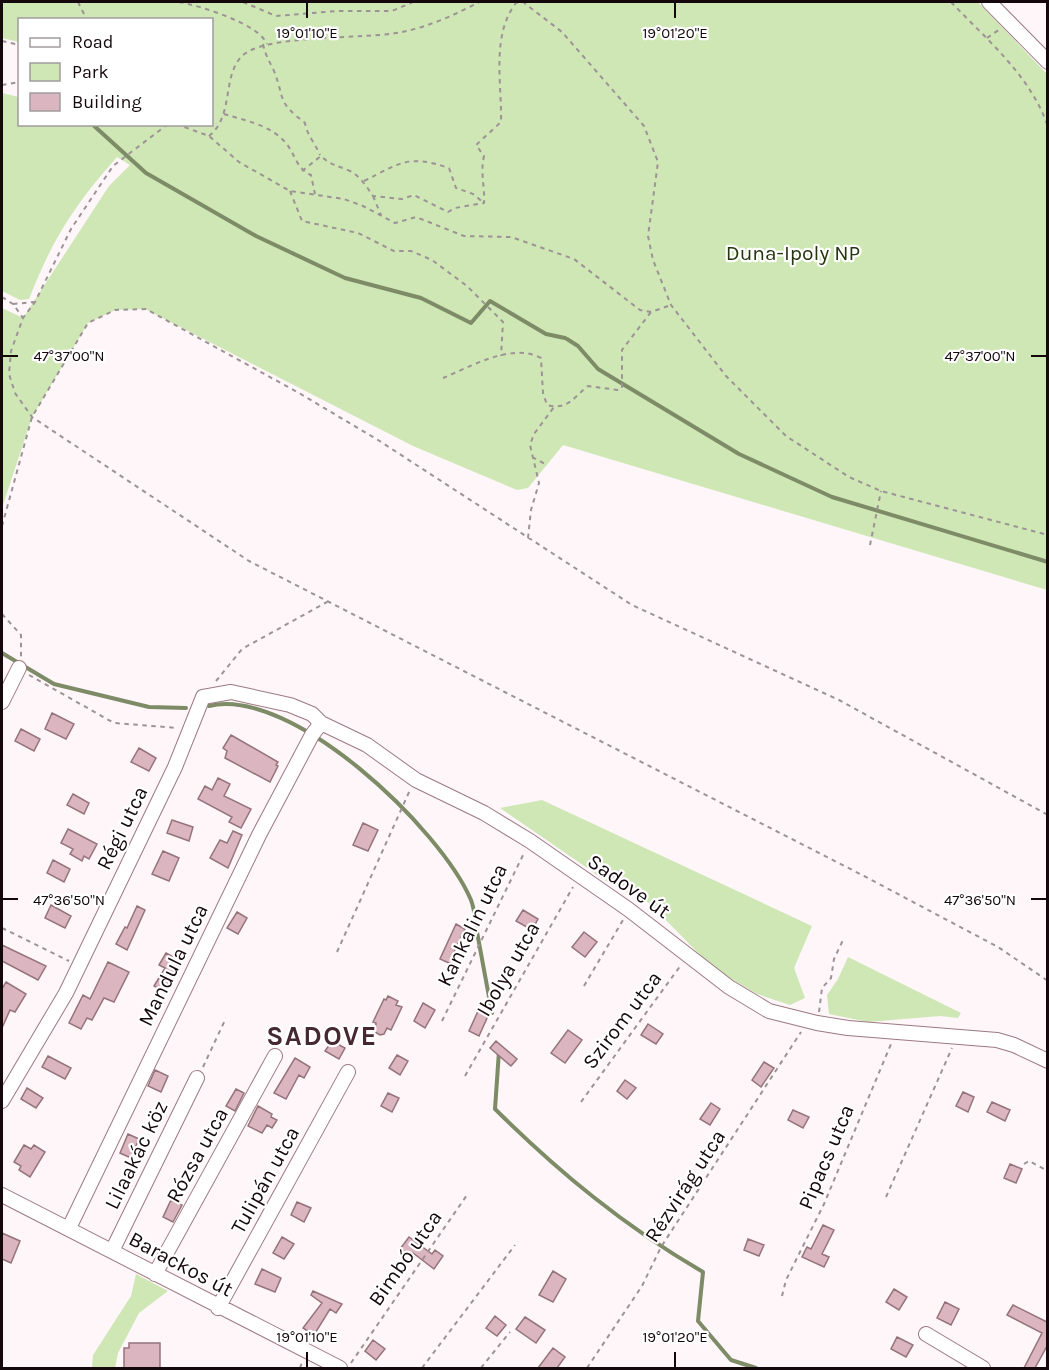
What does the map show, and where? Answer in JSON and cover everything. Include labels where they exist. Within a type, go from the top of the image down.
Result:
[{"type":"street","points":[[989,2],[1047,62]]},
{"type":"street","points":[[2,702],[19,668]]},
{"type":"street","name":"Sadove út","points":[[204,698],[231,692],[290,705],[312,714],[321,723],[367,746],[416,780],[484,813],[530,841],[628,909],[729,987],[770,1011],[814,1023],[1005,1042],[1047,1061]]},
{"type":"street","name":"Régi utca","points":[[2,1101],[66,993],[176,767],[204,698]]},
{"type":"street","name":"Mandula utca","points":[[69,1228],[259,835],[312,735],[321,723]]},
{"type":"street","name":"Rózsa utca","points":[[155,1274],[275,1056]]},
{"type":"street","name":"Tulipán utca","points":[[218,1308],[348,1072]]},
{"type":"street","name":"Lilaakác köz","points":[[112,1251],[197,1078]]},
{"type":"street","name":"Barackos út","points":[[2,1195],[69,1228],[218,1308],[340,1368]]},
{"type":"street","points":[[926,1334],[982,1368]]},
{"type":"path","points":[[77,2],[86,18]]},
{"type":"path","points":[[179,2],[224,14],[264,36],[267,44]]},
{"type":"path","points":[[243,2],[276,16],[337,11],[392,11],[413,2]]},
{"type":"path","points":[[209,136],[219,128],[234,73],[241,57],[263,44],[403,32],[464,10],[479,2]]},
{"type":"path","points":[[509,2],[523,2],[562,32],[644,126],[658,162],[648,236],[653,260],[671,305],[726,376],[786,436],[822,461],[880,491],[1047,536]]},
{"type":"path","points":[[484,203],[485,183],[480,172],[484,156],[476,145],[501,122],[502,38],[508,13],[517,2]]},
{"type":"path","points":[[951,2],[1011,64],[1039,106],[1047,127]]},
{"type":"path","points":[[2,41],[18,45]]},
{"type":"path","points":[[263,44],[265,56],[277,78],[280,98],[287,109],[305,123],[307,133],[315,142],[321,156],[329,164],[351,171],[364,182],[374,196],[382,217]]},
{"type":"path","points":[[2,85],[18,82]]},
{"type":"path","points":[[224,114],[271,130],[285,142],[302,171],[311,175],[315,195]]},
{"type":"path","points":[[165,126],[114,166],[71,229],[35,302],[23,318],[11,351],[9,375],[15,393],[32,417],[249,561],[864,876],[998,947],[1047,981]]},
{"type":"path","points":[[182,126],[209,136],[239,162],[290,191],[353,203],[395,223],[416,216],[464,236],[511,237],[574,259],[630,304],[651,312]]},
{"type":"path","points":[[302,171],[321,156]]},
{"type":"path","points":[[364,182],[408,160],[441,165],[449,168],[456,188],[473,194],[484,203]]},
{"type":"path","points":[[290,191],[302,221],[358,233],[394,251],[411,251],[432,260],[467,286],[503,322],[501,356]]},
{"type":"path","points":[[374,196],[402,199],[414,195],[448,212],[455,208],[484,203]]},
{"type":"path","points":[[2,297],[13,304],[23,318]]},
{"type":"path","points":[[13,304],[35,302]]},
{"type":"path","points":[[443,378],[501,356],[532,353],[541,358],[543,393],[547,405],[554,407],[568,404],[588,386],[608,390],[622,388],[622,350],[651,312],[671,305]]},
{"type":"path","points":[[2,526],[32,417],[88,323],[115,310],[146,309],[309,399],[633,605],[839,700],[1047,816]]},
{"type":"path","points":[[528,538],[531,510],[539,483],[530,445],[534,434],[554,407]]},
{"type":"path","points":[[532,456],[547,465]]},
{"type":"path","points":[[870,545],[880,491]]},
{"type":"path","points":[[204,698],[242,649],[327,602]]},
{"type":"path","points":[[2,614],[21,635],[19,668],[84,708],[114,723],[190,728]]},
{"type":"path","points":[[337,952],[416,780]]},
{"type":"path","name":"Kankalin utca","points":[[442,1022],[530,841]]},
{"type":"path","name":"Ibolya utca","points":[[465,1076],[578,876]]},
{"type":"path","points":[[584,986],[628,909]]},
{"type":"path","points":[[2,928],[58,957],[79,964]]},
{"type":"path","points":[[814,1023],[822,988],[831,978],[834,959],[843,940]]},
{"type":"path","name":"Szirom utca","points":[[581,1102],[689,956]]},
{"type":"path","points":[[197,1078],[226,1018]]},
{"type":"path","name":"Rézvirág utca","points":[[587,1368],[642,1286],[662,1247],[814,1023]]},
{"type":"path","name":"Pipacs utca","points":[[782,1296],[786,1280],[824,1204],[897,1030]]},
{"type":"path","points":[[886,1197],[922,1121],[957,1036]]},
{"type":"path","points":[[1024,1164],[1029,1161],[1047,1171]]},
{"type":"path","name":"Bimbó utca","points":[[348,1368],[467,1195]]},
{"type":"path","points":[[422,1368],[515,1245]]},
{"type":"path","points":[[481,1368],[510,1332]]},
{"type":"green space","name":"Duna-Ipoly NP","points":[[2,2],[978,2],[1047,74],[1047,590],[563,445],[528,488],[517,490],[413,446],[145,309],[115,310],[88,323],[32,417],[2,508],[2,308],[23,318],[109,186],[130,165],[117,157],[89,191],[56,241],[29,299],[20,300],[2,291],[2,93],[18,97],[18,126],[213,126],[213,18],[18,18],[18,42],[2,38]]},
{"type":"green space","points":[[542,800],[812,926],[794,968],[805,998],[790,1005],[757,994],[713,968],[649,903],[609,883],[500,808]]},
{"type":"green space","points":[[848,957],[961,1013],[958,1018],[940,1016],[868,1022],[829,1014],[827,995],[838,979]]},
{"type":"green space","points":[[136,1274],[168,1291],[139,1313],[118,1353],[115,1368],[92,1368],[93,1355],[131,1296]]},
{"type":"building","points":[[52,713],[74,724],[66,739],[45,729]]},
{"type":"building","points":[[21,729],[40,739],[34,751],[15,741]]},
{"type":"building","points":[[231,735],[278,762],[270,782],[225,758],[227,751],[223,748]]},
{"type":"building","points":[[139,748],[156,758],[149,771],[131,762]]},
{"type":"building","points":[[218,778],[230,784],[224,796],[251,809],[241,828],[229,822],[232,817],[198,799],[205,786],[212,790]]},
{"type":"building","points":[[73,794],[89,803],[84,814],[67,805]]},
{"type":"building","points":[[172,820],[193,827],[189,841],[167,833]]},
{"type":"building","points":[[363,823],[378,830],[368,851],[353,845]]},
{"type":"building","points":[[68,829],[97,844],[89,859],[84,856],[82,861],[70,854],[73,849],[61,843]]},
{"type":"building","points":[[233,831],[242,835],[228,868],[210,858],[220,840],[227,843]]},
{"type":"building","points":[[163,851],[179,858],[169,881],[152,874]]},
{"type":"building","points":[[53,860],[70,869],[64,882],[47,873]]},
{"type":"building","points":[[51,905],[71,916],[65,928],[45,918]]},
{"type":"building","points":[[137,906],[145,910],[127,950],[116,944],[125,927],[127,928]]},
{"type":"building","points":[[523,910],[538,919],[532,930],[516,921]]},
{"type":"building","points":[[237,912],[247,918],[238,934],[227,928]]},
{"type":"building","points":[[456,924],[465,929],[453,954],[457,956],[453,965],[440,959]]},
{"type":"building","points":[[584,932],[597,942],[585,957],[572,947]]},
{"type":"building","points":[[2,945],[46,966],[38,980],[2,961]]},
{"type":"building","points":[[166,953],[182,962],[163,991],[154,986],[165,968],[159,965]]},
{"type":"building","points":[[108,962],[129,972],[114,1002],[104,998],[92,1020],[87,1018],[81,1029],[69,1023],[83,995],[90,999]]},
{"type":"building","points":[[6,982],[26,994],[15,1012],[10,1010],[2,1028],[2,989]]},
{"type":"building","points":[[388,996],[398,1001],[396,1005],[402,1007],[391,1030],[387,1028],[384,1034],[380,1035],[375,1032],[376,1023],[373,1022],[384,999],[386,1000]]},
{"type":"building","points":[[423,1003],[435,1010],[425,1028],[414,1021]]},
{"type":"building","points":[[478,1011],[488,1016],[479,1036],[469,1031]]},
{"type":"building","points":[[648,1024],[663,1034],[656,1044],[641,1035]]},
{"type":"building","points":[[568,1030],[582,1040],[565,1063],[551,1053]]},
{"type":"building","points":[[332,1041],[345,1048],[339,1059],[325,1051]]},
{"type":"building","points":[[496,1041],[517,1059],[511,1066],[490,1048]]},
{"type":"building","points":[[397,1055],[408,1061],[400,1075],[389,1068]]},
{"type":"building","points":[[48,1056],[71,1068],[65,1079],[42,1067]]},
{"type":"building","points":[[295,1058],[310,1067],[304,1078],[299,1075],[286,1099],[274,1093]]},
{"type":"building","points":[[764,1062],[774,1068],[761,1087],[752,1080]]},
{"type":"building","points":[[155,1070],[168,1076],[161,1092],[148,1086]]},
{"type":"building","points":[[625,1080],[636,1088],[627,1099],[617,1091]]},
{"type":"building","points":[[27,1088],[43,1098],[36,1108],[21,1099]]},
{"type":"building","points":[[236,1089],[244,1093],[235,1111],[226,1106]]},
{"type":"building","points":[[963,1092],[974,1097],[968,1112],[956,1106]]},
{"type":"building","points":[[388,1093],[399,1098],[392,1112],[381,1106]]},
{"type":"building","points":[[992,1102],[1010,1110],[1005,1121],[987,1112]]},
{"type":"building","points":[[711,1103],[720,1109],[710,1125],[700,1119]]},
{"type":"building","points":[[258,1106],[272,1114],[271,1117],[277,1120],[272,1128],[267,1125],[262,1133],[248,1126]]},
{"type":"building","points":[[793,1110],[809,1117],[803,1128],[788,1120]]},
{"type":"building","points":[[128,1134],[139,1139],[131,1158],[120,1153]]},
{"type":"building","points":[[24,1145],[31,1149],[34,1145],[45,1152],[30,1177],[19,1170],[21,1166],[14,1162]]},
{"type":"building","points":[[1010,1164],[1022,1169],[1016,1183],[1004,1178]]},
{"type":"building","points":[[171,1200],[182,1205],[173,1222],[163,1217]]},
{"type":"building","points":[[297,1202],[311,1208],[304,1222],[291,1215]]},
{"type":"building","points":[[823,1225],[834,1230],[822,1254],[829,1257],[824,1267],[802,1257],[807,1247],[811,1249]]},
{"type":"building","points":[[2,1233],[20,1241],[11,1263],[2,1259]]},
{"type":"building","points":[[282,1237],[294,1244],[284,1259],[273,1253]]},
{"type":"building","points":[[409,1237],[432,1254],[435,1250],[443,1256],[434,1269],[413,1253],[411,1256],[400,1249]]},
{"type":"building","points":[[748,1239],[764,1245],[759,1256],[744,1250]]},
{"type":"building","points":[[262,1269],[281,1278],[275,1292],[255,1284]]},
{"type":"building","points":[[553,1271],[566,1279],[553,1302],[539,1295]]},
{"type":"building","points":[[894,1289],[907,1297],[899,1310],[886,1302]]},
{"type":"building","points":[[313,1291],[342,1304],[336,1313],[330,1309],[314,1335],[303,1328],[322,1303],[311,1295]]},
{"type":"building","points":[[945,1302],[959,1309],[951,1325],[937,1318]]},
{"type":"building","points":[[1013,1305],[1047,1322],[1047,1346],[1035,1368],[1024,1368],[1042,1333],[1007,1315]]},
{"type":"building","points":[[495,1316],[506,1325],[497,1336],[486,1328]]},
{"type":"building","points":[[525,1317],[545,1330],[536,1343],[516,1329]]},
{"type":"building","points":[[897,1337],[913,1345],[906,1357],[891,1349]]},
{"type":"building","points":[[373,1340],[385,1349],[376,1360],[365,1351]]},
{"type":"building","points":[[129,1343],[160,1343],[160,1368],[124,1368],[124,1348],[129,1348]]},
{"type":"building","points":[[553,1348],[565,1357],[557,1368],[538,1368]]},
{"type":"waterway","points":[[94,126],[146,173],[256,236],[345,278],[421,298],[471,323],[490,301],[546,334],[565,338]]},
{"type":"waterway","points":[[567,339],[578,346],[598,369],[739,454],[832,497],[1048,562]]},
{"type":"waterway","points":[[2,653],[54,684],[149,707],[186,708]]},
{"type":"waterway","points":[[209,706],[243,706],[281,718],[320,740],[360,769],[397,802],[455,870],[471,900],[492,1013]]},
{"type":"waterway","points":[[499,1051],[495,1109],[544,1155],[594,1197],[646,1236],[703,1272],[698,1321],[731,1360],[756,1368]]},
{"type":"district","name":"SADOVE","points":[[322,1036]]}]
